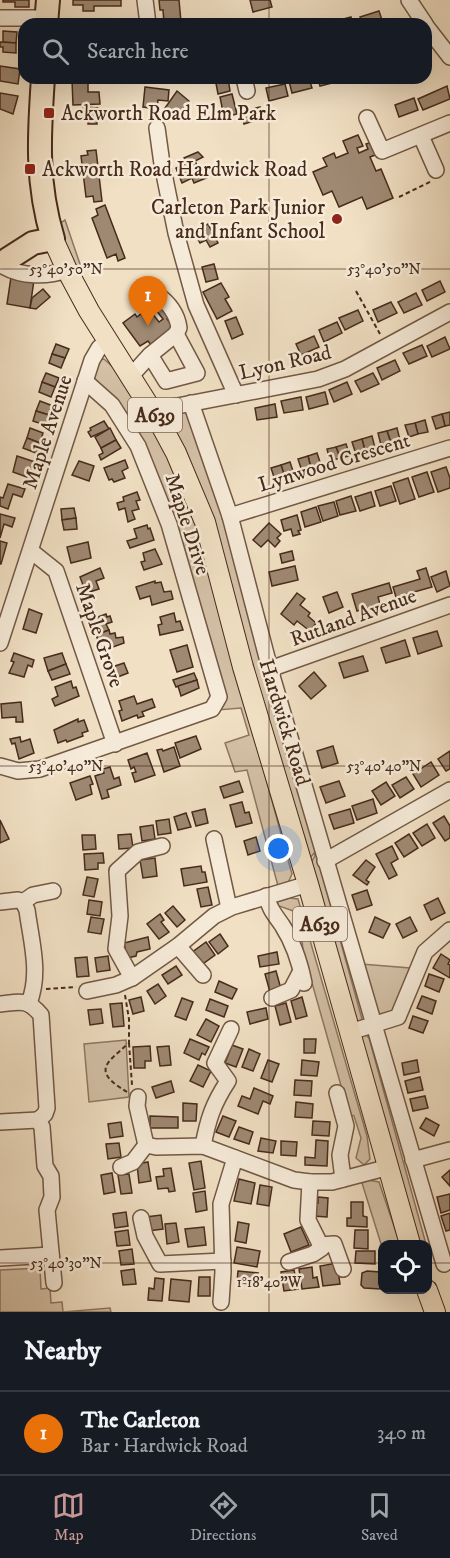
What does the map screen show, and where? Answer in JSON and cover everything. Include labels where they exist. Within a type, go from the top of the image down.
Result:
[{"type":"highway","name":"A639","points":[[43,84],[39,171],[51,232]]},
{"type":"highway","points":[[4,265],[20,238],[32,230],[51,232]]},
{"type":"main road","name":"Hardwick Road","points":[[51,232],[67,270],[176,453],[205,522],[243,668],[308,884],[409,1240]]},
{"type":"main road","points":[[428,1294],[435,1312]]},
{"type":"street","points":[[145,0],[147,18]]},
{"type":"street","points":[[409,0],[421,18]]},
{"type":"street","points":[[0,18],[47,14]]},
{"type":"street","points":[[432,32],[447,48]]},
{"type":"street","points":[[367,118],[382,151],[450,123]]},
{"type":"street","points":[[157,128],[176,233],[196,305],[236,395]]},
{"type":"street","points":[[417,138],[438,174]]},
{"type":"street","points":[[4,265],[12,271],[52,275],[67,270]]},
{"type":"street","points":[[130,376],[150,355],[176,334],[179,328],[167,302],[156,294]]},
{"type":"street","name":"Lyon Road","points":[[154,414],[167,408],[318,379],[345,369],[450,312]]},
{"type":"street","points":[[150,355],[166,381],[197,373],[176,334]]},
{"type":"street","name":"Maple Avenue","points":[[0,643],[85,381],[95,353],[107,340]]},
{"type":"street","name":"Maple Drive","points":[[85,381],[112,405],[138,446],[169,524],[219,697],[212,709],[115,744]]},
{"type":"street","name":"Hardwick Road","points":[[191,403],[230,516],[270,669],[444,1264]]},
{"type":"street","name":"Lynwood Crescent","points":[[230,516],[450,448]]},
{"type":"street","name":"Maple Grove","points":[[31,551],[56,571],[115,744]]},
{"type":"street","name":"Rutland Avenue","points":[[270,669],[450,605]]},
{"type":"street","points":[[0,766],[18,771],[40,769],[115,744]]},
{"type":"street","points":[[325,861],[450,790]]},
{"type":"street","points":[[214,839],[229,909]]},
{"type":"street","points":[[127,981],[116,949],[120,916],[117,871],[138,852],[162,846]]},
{"type":"street","points":[[87,991],[127,981],[178,946],[214,916],[266,896],[308,884]]},
{"type":"street","points":[[23,902],[33,895],[53,891]]},
{"type":"street","points":[[266,896],[272,914],[282,926],[295,952],[303,977],[291,990],[272,998]]},
{"type":"street","points":[[0,902],[18,900],[23,902],[27,910],[35,970],[32,997],[41,1015],[47,1108],[45,1114],[38,1120],[0,1122]]},
{"type":"street","points":[[350,1032],[398,1017],[425,952],[450,930]]},
{"type":"street","points":[[178,946],[203,975]]},
{"type":"street","points":[[0,1004],[24,1002],[32,997]]},
{"type":"street","points":[[202,1146],[213,1104],[228,1081],[215,1064],[231,1029]]},
{"type":"street","points":[[337,1093],[346,1126],[340,1155],[343,1179]]},
{"type":"street","points":[[138,1097],[136,1106],[146,1145]]},
{"type":"street","points":[[38,1120],[42,1127],[45,1166],[51,1176],[52,1197],[47,1210],[54,1283]]},
{"type":"street","points":[[146,1145],[156,1147],[202,1146],[294,1180],[310,1182],[343,1179],[389,1167]]},
{"type":"street","points":[[121,1167],[133,1162],[146,1145]]},
{"type":"street","points":[[413,1160],[450,1150]]},
{"type":"street","points":[[221,1302],[221,1204],[235,1158]]},
{"type":"street","points":[[310,1182],[308,1220],[321,1247]]},
{"type":"street","points":[[141,1218],[145,1236],[160,1264],[222,1261]]},
{"type":"street","points":[[289,1262],[313,1254],[321,1247],[334,1244],[343,1269]]},
{"type":"street","points":[[0,1258],[51,1255]]},
{"type":"path","points":[[399,197],[438,174]]},
{"type":"path","points":[[356,291],[387,347]]},
{"type":"path","points":[[127,981],[133,1094],[114,1083],[107,1076],[105,1069],[106,1063],[129,1043]]},
{"type":"path","points":[[32,997],[79,987],[87,991]]},
{"type":"shaded area","points":[[65,220],[81,267],[73,267],[58,225]]},
{"type":"shaded area","points":[[104,359],[115,369],[138,407],[123,416],[94,378],[97,361]]},
{"type":"shaded area","points":[[142,411],[166,450],[191,506],[292,874],[288,883],[278,886],[247,770],[235,772],[225,743],[249,735],[241,708],[218,710],[220,705],[127,418]]},
{"type":"shaded area","points":[[174,412],[186,412],[221,510],[362,1019],[358,1024],[310,864],[315,856],[314,853],[308,861],[169,426]]},
{"type":"shaded area","points":[[290,898],[298,899],[367,1136],[370,1159],[364,1165],[356,1158],[361,1138],[354,1116],[349,1114],[303,951],[300,917],[296,912],[279,906],[277,902]]},
{"type":"shaded area","points":[[361,964],[410,968],[395,1011],[379,1017]]},
{"type":"shaded area","points":[[365,1034],[369,1038],[425,1240],[416,1240],[359,1036]]},
{"type":"shaded area","points":[[126,1040],[129,1097],[89,1102],[84,1044]]},
{"type":"shaded area","points":[[368,1180],[379,1182],[399,1240],[380,1240],[362,1183]]},
{"type":"shaded area","points":[[40,1268],[41,1289],[50,1288],[51,1303],[62,1302],[63,1312],[0,1312],[0,1270]]},
{"type":"shaded area","points":[[110,1308],[111,1312],[63,1312]]},
{"type":"building","points":[[3,0],[29,0],[29,7],[15,7],[15,2],[3,2]]},
{"type":"building","points":[[73,0],[121,0],[121,6],[94,6],[94,11],[83,11],[83,5],[73,5]]},
{"type":"building","points":[[159,0],[179,0],[181,18],[164,18],[163,10],[160,10]]},
{"type":"building","points":[[250,0],[270,0],[272,7],[253,12]]},
{"type":"building","points":[[379,11],[381,18],[360,18]]},
{"type":"building","points":[[3,31],[17,32],[16,43],[3,42]]},
{"type":"building","points":[[0,42],[16,43],[16,53],[3,52]]},
{"type":"building","points":[[0,66],[18,69],[18,84],[0,81]]},
{"type":"building","points":[[72,84],[88,84],[88,92],[99,92],[100,104],[73,105]]},
{"type":"building","points":[[216,84],[229,84],[230,91],[218,94]]},
{"type":"building","points":[[285,84],[288,96],[269,101],[266,88]]},
{"type":"building","points":[[290,84],[311,84],[312,88],[292,93]]},
{"type":"building","points":[[447,86],[450,99],[423,110],[418,99]]},
{"type":"building","points":[[145,87],[169,90],[168,101],[158,100],[157,109],[143,107]]},
{"type":"building","points":[[177,91],[189,101],[178,116],[165,108]]},
{"type":"building","points":[[0,93],[18,96],[13,114],[0,109]]},
{"type":"building","points":[[232,94],[237,114],[224,117],[220,97]]},
{"type":"building","points":[[414,98],[418,110],[399,117],[395,105]]},
{"type":"building","points":[[83,107],[98,108],[97,124],[88,124],[88,120],[78,119],[78,112],[83,112]]},
{"type":"building","points":[[260,107],[263,118],[244,124],[241,112]]},
{"type":"building","points":[[358,135],[363,146],[357,148],[359,153],[368,149],[366,144],[373,142],[378,154],[370,157],[376,171],[381,169],[393,198],[367,209],[362,197],[339,207],[332,191],[323,195],[313,172],[327,166],[323,158],[334,153],[336,158],[348,153],[343,141]]},
{"type":"building","points":[[96,150],[102,201],[94,202],[93,196],[86,197],[81,156],[88,155],[87,151]]},
{"type":"building","points":[[198,152],[203,157],[195,161],[199,169],[206,166],[211,176],[194,183],[192,178],[182,183],[176,168],[186,163],[184,158]]},
{"type":"building","points":[[105,205],[125,258],[118,261],[116,254],[107,258],[92,218],[98,215],[96,209]]},
{"type":"building","points":[[208,224],[218,243],[210,247],[206,240],[200,243],[194,232]]},
{"type":"building","points":[[214,264],[218,279],[206,282],[202,267]]},
{"type":"building","points":[[11,277],[34,280],[30,308],[7,304]]},
{"type":"building","points":[[440,281],[445,292],[427,301],[422,290]]},
{"type":"building","points":[[221,283],[229,297],[225,299],[232,311],[217,319],[203,292]]},
{"type":"building","points":[[43,289],[50,297],[36,309],[30,308],[32,298]]},
{"type":"building","points":[[416,293],[422,305],[404,313],[398,302]]},
{"type":"building","points":[[391,302],[397,313],[378,322],[373,310]]},
{"type":"building","points":[[161,306],[170,317],[167,319],[174,328],[151,345],[148,341],[140,346],[123,323],[135,314],[137,317],[148,308],[159,322],[163,319],[156,310]]},
{"type":"building","points":[[358,310],[363,321],[345,330],[339,318]]},
{"type":"building","points":[[236,317],[243,334],[232,339],[225,321]]},
{"type":"building","points":[[337,322],[342,333],[324,342],[319,330]]},
{"type":"building","points":[[314,336],[319,347],[301,355],[296,344]]},
{"type":"building","points":[[445,337],[450,349],[432,357],[427,346]]},
{"type":"building","points":[[56,344],[69,349],[65,358],[52,354]]},
{"type":"building","points":[[422,345],[427,356],[409,364],[403,353]]},
{"type":"building","points":[[52,354],[65,358],[61,368],[49,363]]},
{"type":"building","points":[[395,360],[400,371],[382,380],[377,368]]},
{"type":"building","points":[[46,373],[59,378],[55,387],[42,382]]},
{"type":"building","points":[[373,373],[379,384],[361,392],[355,381]]},
{"type":"building","points":[[42,382],[55,387],[51,397],[39,392]]},
{"type":"building","points":[[347,382],[352,394],[334,402],[329,390]]},
{"type":"building","points":[[325,392],[328,404],[309,409],[306,397]]},
{"type":"building","points":[[301,397],[303,410],[284,413],[281,401]]},
{"type":"building","points":[[40,401],[53,406],[49,415],[36,411]]},
{"type":"building","points":[[275,404],[277,417],[257,420],[255,408]]},
{"type":"building","points":[[36,411],[49,415],[45,425],[33,421]]},
{"type":"building","points":[[450,412],[450,425],[445,426],[442,414]]},
{"type":"building","points":[[442,414],[445,426],[436,429],[432,417]]},
{"type":"building","points":[[425,420],[428,432],[418,434],[415,423]]},
{"type":"building","points":[[104,421],[109,429],[91,437],[88,432],[90,428]]},
{"type":"building","points":[[415,423],[418,434],[409,437],[405,425]]},
{"type":"building","points":[[30,428],[43,433],[40,443],[27,438]]},
{"type":"building","points":[[110,428],[116,440],[101,448],[95,437]]},
{"type":"building","points":[[397,428],[400,440],[391,443],[387,431]]},
{"type":"building","points":[[387,431],[391,443],[381,445],[378,433]]},
{"type":"building","points":[[372,436],[375,448],[365,451],[362,439]]},
{"type":"building","points":[[27,438],[40,443],[36,453],[23,448]]},
{"type":"building","points":[[362,439],[365,451],[356,454],[352,442]]},
{"type":"building","points":[[116,440],[121,448],[101,460],[99,455],[103,453],[101,448]]},
{"type":"building","points":[[346,444],[350,456],[340,458],[336,447]]},
{"type":"building","points":[[336,447],[340,458],[330,461],[327,449]]},
{"type":"building","points":[[317,453],[321,465],[311,468],[308,456]]},
{"type":"building","points":[[17,456],[35,462],[27,477],[13,472]]},
{"type":"building","points":[[308,456],[311,468],[302,471],[298,459]]},
{"type":"building","points":[[125,460],[128,468],[122,471],[125,478],[114,482],[112,479],[109,480],[104,468]]},
{"type":"building","points":[[79,461],[94,466],[89,481],[72,475]]},
{"type":"building","points":[[290,462],[294,474],[285,477],[281,465]]},
{"type":"building","points":[[281,465],[285,477],[275,480],[271,468]]},
{"type":"building","points":[[446,467],[450,478],[450,488],[438,492],[431,472]]},
{"type":"building","points":[[427,472],[434,492],[419,497],[412,477]]},
{"type":"building","points":[[408,478],[415,499],[400,504],[393,483]]},
{"type":"building","points":[[8,484],[25,489],[22,497],[13,494],[8,509],[0,506],[0,497],[3,498]]},
{"type":"building","points":[[391,486],[396,501],[380,506],[375,491]]},
{"type":"building","points":[[137,492],[140,500],[136,501],[139,509],[132,511],[135,519],[128,522],[125,508],[119,510],[117,503],[124,501],[123,497]]},
{"type":"building","points":[[371,492],[375,506],[360,511],[355,497]]},
{"type":"building","points":[[351,496],[356,511],[340,515],[336,501]]},
{"type":"building","points":[[334,502],[338,516],[323,521],[318,506]]},
{"type":"building","points":[[316,507],[321,522],[305,527],[301,512]]},
{"type":"building","points":[[74,508],[76,518],[62,520],[61,509]]},
{"type":"building","points":[[0,514],[15,518],[12,527],[4,524],[0,538]]},
{"type":"building","points":[[297,515],[301,530],[298,531],[300,534],[293,536],[291,529],[284,531],[281,520]]},
{"type":"building","points":[[76,518],[77,529],[64,530],[62,520]]},
{"type":"building","points":[[269,523],[281,534],[277,538],[280,541],[275,547],[268,540],[261,547],[253,540]]},
{"type":"building","points":[[147,525],[154,540],[130,548],[127,541],[137,538],[134,529]]},
{"type":"building","points":[[0,541],[7,543],[1,564],[0,564]]},
{"type":"building","points":[[88,542],[91,558],[71,563],[67,547]]},
{"type":"building","points":[[155,549],[162,564],[144,570],[141,562],[145,561],[143,553]]},
{"type":"building","points":[[292,551],[294,560],[282,563],[280,554]]},
{"type":"building","points":[[295,566],[298,580],[272,586],[269,572]]},
{"type":"building","points":[[100,568],[104,578],[96,581],[99,589],[83,594],[80,577]]},
{"type":"building","points":[[426,568],[432,587],[396,597],[393,587],[420,579],[417,571]]},
{"type":"building","points":[[446,571],[450,586],[437,592],[431,577]]},
{"type":"building","points":[[155,581],[155,583],[161,582],[164,592],[171,591],[173,599],[152,605],[150,596],[140,599],[136,587]]},
{"type":"building","points":[[389,583],[392,593],[378,597],[380,604],[357,611],[352,594]]},
{"type":"building","points":[[337,592],[343,607],[329,613],[323,597]]},
{"type":"building","points":[[297,593],[305,599],[300,605],[310,613],[308,616],[316,623],[310,631],[297,621],[294,625],[281,614]]},
{"type":"building","points":[[29,609],[42,614],[36,633],[23,629]]},
{"type":"building","points":[[174,613],[176,622],[180,621],[183,630],[160,635],[158,625],[162,624],[160,617]]},
{"type":"building","points":[[106,614],[107,617],[110,616],[112,622],[106,624],[109,630],[96,635],[94,627],[90,629],[87,621]]},
{"type":"building","points":[[109,630],[110,634],[115,633],[116,638],[123,637],[124,643],[99,652],[96,635]]},
{"type":"building","points":[[437,631],[442,646],[418,654],[413,638]]},
{"type":"building","points":[[405,640],[410,656],[386,663],[381,648]]},
{"type":"building","points":[[187,645],[193,667],[177,672],[170,650]]},
{"type":"building","points":[[14,653],[34,660],[32,667],[28,665],[24,677],[9,673],[14,662],[11,661]]},
{"type":"building","points":[[62,653],[66,664],[48,671],[44,658]]},
{"type":"building","points":[[363,656],[368,671],[344,678],[339,663]]},
{"type":"building","points":[[124,663],[128,673],[110,680],[106,669]]},
{"type":"building","points":[[66,664],[70,674],[52,680],[48,671]]},
{"type":"building","points":[[314,672],[326,686],[311,699],[299,686]]},
{"type":"building","points":[[194,673],[197,680],[176,687],[173,680]]},
{"type":"building","points":[[197,680],[199,688],[181,696],[178,686]]},
{"type":"building","points":[[71,681],[79,696],[55,706],[52,699],[58,696],[55,687]]},
{"type":"building","points":[[134,696],[137,704],[152,699],[155,707],[142,712],[144,716],[138,718],[137,715],[122,721],[119,701]]},
{"type":"building","points":[[21,702],[23,722],[16,722],[16,717],[2,718],[1,704]]},
{"type":"building","points":[[78,719],[78,722],[84,720],[88,731],[82,733],[83,736],[58,743],[54,730]]},
{"type":"building","points":[[196,736],[201,749],[180,758],[175,743]]},
{"type":"building","points":[[20,737],[21,742],[30,739],[34,753],[19,759],[15,743],[12,744],[10,739]]},
{"type":"building","points":[[333,746],[338,763],[322,768],[317,751]]},
{"type":"building","points":[[174,747],[180,766],[164,772],[157,750],[162,749],[163,751]]},
{"type":"building","points":[[450,751],[450,769],[446,771],[438,759]]},
{"type":"building","points":[[147,753],[155,775],[135,782],[132,773],[136,772],[134,767],[131,769],[128,760]]},
{"type":"building","points":[[431,762],[439,775],[421,787],[413,774]]},
{"type":"building","points":[[110,767],[114,779],[119,777],[121,785],[107,790],[109,797],[102,799],[95,776],[104,773],[103,769]]},
{"type":"building","points":[[90,776],[93,784],[90,785],[92,794],[76,800],[70,783]]},
{"type":"building","points":[[406,777],[414,789],[400,798],[392,785]]},
{"type":"building","points":[[239,781],[243,792],[224,798],[220,787]]},
{"type":"building","points":[[339,781],[345,796],[326,803],[320,787]]},
{"type":"building","points":[[386,782],[395,796],[381,805],[372,791]]},
{"type":"building","points":[[373,799],[377,813],[357,820],[352,806]]},
{"type":"building","points":[[242,802],[245,813],[249,812],[252,823],[236,827],[230,805]]},
{"type":"building","points":[[205,809],[208,823],[196,826],[192,812]]},
{"type":"building","points":[[350,809],[354,823],[334,829],[329,815]]},
{"type":"building","points":[[186,813],[191,827],[178,830],[174,817]]},
{"type":"building","points":[[444,816],[450,826],[450,838],[445,841],[433,823]]},
{"type":"building","points":[[169,819],[171,833],[158,835],[156,821]]},
{"type":"building","points":[[0,820],[9,839],[0,843]]},
{"type":"building","points":[[427,824],[435,838],[422,846],[413,833]]},
{"type":"building","points":[[153,825],[155,839],[142,841],[140,827]]},
{"type":"building","points":[[131,834],[133,848],[119,849],[118,835]]},
{"type":"building","points":[[409,834],[418,848],[404,857],[395,843]]},
{"type":"building","points":[[82,835],[95,835],[96,849],[83,850]]},
{"type":"building","points":[[256,837],[260,851],[248,855],[244,841]]},
{"type":"building","points":[[392,846],[398,859],[391,863],[397,875],[389,879],[376,854]]},
{"type":"building","points":[[103,853],[104,863],[98,863],[98,869],[85,870],[84,854]]},
{"type":"building","points":[[155,858],[157,876],[143,878],[140,860]]},
{"type":"building","points":[[366,860],[375,867],[366,880],[369,882],[367,885],[353,875]]},
{"type":"building","points":[[201,866],[207,882],[184,886],[181,869]]},
{"type":"building","points":[[87,877],[98,879],[94,897],[83,895]]},
{"type":"building","points":[[208,887],[212,905],[201,907],[197,889]]},
{"type":"building","points":[[367,890],[372,905],[357,910],[352,895]]},
{"type":"building","points":[[438,898],[445,913],[431,920],[424,905]]},
{"type":"building","points":[[89,900],[102,902],[100,916],[87,914]]},
{"type":"building","points":[[173,906],[185,920],[177,927],[165,913]]},
{"type":"building","points":[[160,914],[164,920],[161,922],[169,932],[159,939],[147,924]]},
{"type":"building","points":[[91,917],[104,919],[101,934],[88,932]]},
{"type":"building","points":[[375,917],[390,924],[383,938],[369,932]]},
{"type":"building","points":[[410,917],[417,931],[403,938],[396,924]]},
{"type":"building","points":[[220,934],[228,946],[218,954],[209,942]]},
{"type":"building","points":[[148,937],[150,949],[137,952],[136,956],[127,958],[124,943]]},
{"type":"building","points":[[206,942],[215,955],[200,966],[191,953]]},
{"type":"building","points":[[277,952],[279,964],[260,967],[258,956]]},
{"type":"building","points":[[441,954],[450,960],[448,964],[450,965],[450,978],[433,968]]},
{"type":"building","points":[[108,956],[110,970],[97,972],[95,958]]},
{"type":"building","points":[[87,957],[89,976],[77,977],[75,958]]},
{"type":"building","points":[[176,966],[182,975],[168,984],[162,975]]},
{"type":"building","points":[[276,971],[281,989],[270,992],[265,974]]},
{"type":"building","points":[[429,974],[444,979],[439,992],[425,986]]},
{"type":"building","points":[[219,981],[237,989],[232,999],[215,992]]},
{"type":"building","points":[[158,984],[166,996],[155,1004],[147,991]]},
{"type":"building","points":[[422,996],[436,1001],[432,1014],[417,1008]]},
{"type":"building","points":[[141,997],[144,1011],[133,1014],[129,1000]]},
{"type":"building","points":[[302,997],[307,1016],[296,1019],[291,1001]]},
{"type":"building","points":[[182,998],[193,1002],[186,1020],[175,1016]]},
{"type":"building","points":[[210,999],[228,1006],[224,1017],[206,1010]]},
{"type":"building","points":[[122,1003],[124,1026],[113,1027],[110,1004]]},
{"type":"building","points":[[286,1003],[291,1022],[280,1025],[275,1006]]},
{"type":"building","points":[[266,1008],[268,1019],[250,1024],[247,1012]]},
{"type":"building","points":[[101,1009],[103,1023],[90,1025],[88,1010]]},
{"type":"building","points":[[413,1016],[428,1021],[423,1033],[409,1028]]},
{"type":"building","points":[[206,1019],[219,1026],[211,1042],[197,1035]]},
{"type":"building","points":[[190,1039],[209,1047],[205,1055],[202,1053],[199,1060],[184,1053]]},
{"type":"building","points":[[304,1039],[316,1039],[315,1053],[304,1053]]},
{"type":"building","points":[[232,1045],[243,1049],[236,1067],[225,1063]]},
{"type":"building","points":[[150,1046],[151,1061],[145,1061],[145,1068],[134,1068],[133,1047]]},
{"type":"building","points":[[169,1046],[171,1065],[160,1066],[157,1047]]},
{"type":"building","points":[[249,1049],[260,1054],[253,1071],[242,1067]]},
{"type":"building","points":[[268,1060],[279,1064],[272,1082],[261,1078]]},
{"type":"building","points":[[302,1060],[319,1062],[317,1076],[301,1075]]},
{"type":"building","points":[[417,1060],[419,1072],[404,1075],[402,1063]]},
{"type":"building","points":[[198,1065],[211,1071],[203,1087],[190,1081]]},
{"type":"building","points":[[420,1077],[423,1090],[408,1093],[405,1081]]},
{"type":"building","points":[[295,1080],[312,1081],[311,1096],[294,1095]]},
{"type":"building","points":[[171,1081],[174,1092],[156,1098],[152,1087]]},
{"type":"building","points":[[254,1088],[273,1096],[270,1104],[263,1101],[258,1114],[238,1106],[242,1096],[250,1099]]},
{"type":"building","points":[[425,1096],[428,1108],[413,1111],[410,1099]]},
{"type":"building","points":[[296,1102],[313,1104],[312,1118],[295,1117]]},
{"type":"building","points":[[183,1103],[197,1104],[196,1121],[183,1121]]},
{"type":"building","points":[[150,1116],[178,1117],[178,1128],[150,1128]]},
{"type":"building","points":[[223,1116],[236,1121],[229,1137],[216,1132]]},
{"type":"building","points":[[426,1118],[439,1125],[434,1136],[420,1128]]},
{"type":"building","points":[[313,1121],[330,1122],[329,1136],[312,1135]]},
{"type":"building","points":[[121,1122],[123,1136],[110,1138],[108,1124]]},
{"type":"building","points":[[239,1127],[253,1132],[249,1144],[234,1139]]},
{"type":"building","points":[[261,1138],[276,1141],[273,1153],[258,1151]]},
{"type":"building","points":[[316,1140],[328,1141],[327,1166],[305,1165],[305,1157],[315,1158]]},
{"type":"building","points":[[281,1141],[297,1142],[296,1156],[281,1155]]},
{"type":"building","points":[[119,1143],[121,1157],[108,1159],[106,1144]]},
{"type":"building","points":[[201,1161],[205,1188],[194,1190],[189,1163]]},
{"type":"building","points":[[148,1162],[151,1181],[139,1183],[137,1164]]},
{"type":"building","points":[[171,1168],[175,1191],[169,1192],[168,1188],[158,1189],[156,1177],[164,1176],[163,1169]]},
{"type":"building","points":[[450,1170],[450,1186],[442,1177]]},
{"type":"building","points":[[112,1173],[115,1192],[104,1194],[101,1175]]},
{"type":"building","points":[[129,1174],[132,1193],[121,1194],[118,1175]]},
{"type":"building","points":[[239,1179],[255,1183],[251,1204],[234,1201]]},
{"type":"building","points":[[260,1185],[272,1187],[269,1206],[257,1204]]},
{"type":"building","points":[[205,1191],[207,1210],[196,1212],[193,1193]]},
{"type":"building","points":[[450,1194],[450,1210],[441,1213],[437,1197]]},
{"type":"building","points":[[318,1197],[328,1198],[327,1217],[313,1216],[313,1202],[318,1203]]},
{"type":"building","points":[[351,1202],[363,1202],[363,1216],[367,1217],[367,1227],[347,1226],[347,1218],[351,1218]]},
{"type":"building","points":[[126,1212],[128,1226],[115,1228],[113,1214]]},
{"type":"building","points":[[450,1213],[450,1230],[446,1231],[441,1216]]},
{"type":"building","points":[[161,1215],[163,1229],[148,1231],[146,1217]]},
{"type":"building","points":[[238,1222],[249,1224],[246,1243],[235,1241]]},
{"type":"building","points":[[176,1223],[179,1242],[167,1244],[165,1224]]},
{"type":"building","points":[[204,1227],[206,1245],[188,1247],[185,1229]]},
{"type":"building","points":[[301,1227],[309,1245],[291,1252],[284,1234]]},
{"type":"building","points":[[128,1230],[130,1245],[117,1246],[115,1232]]},
{"type":"building","points":[[355,1230],[368,1230],[368,1249],[354,1248]]},
{"type":"building","points":[[237,1247],[260,1251],[257,1267],[234,1263]]},
{"type":"building","points":[[132,1249],[134,1264],[121,1265],[119,1251]]},
{"type":"building","points":[[356,1251],[375,1251],[375,1264],[355,1263]]},
{"type":"building","points":[[337,1263],[340,1284],[323,1286],[320,1266]]},
{"type":"building","points":[[312,1267],[313,1278],[317,1277],[319,1287],[302,1289],[299,1269]]},
{"type":"building","points":[[134,1269],[136,1284],[123,1285],[121,1271]]},
{"type":"building","points":[[294,1270],[298,1289],[284,1291],[281,1272]]},
{"type":"building","points":[[238,1271],[258,1273],[256,1285],[237,1282]]},
{"type":"building","points":[[378,1272],[378,1289],[364,1288],[361,1285],[362,1273]]},
{"type":"building","points":[[199,1277],[210,1277],[210,1296],[198,1296]]},
{"type":"building","points":[[155,1278],[164,1279],[162,1301],[148,1300],[149,1288],[154,1289]]},
{"type":"building","points":[[171,1279],[191,1281],[189,1302],[169,1300]]},
{"type":"place","name":"Ackworth Road Elm Park","points":[[49,113]]},
{"type":"place","name":"Ackworth Road Hardwick Road","points":[[30,169]]},
{"type":"place","name":"Carleton Park Junior and Infant School","points":[[337,219]]},
{"type":"place","name":"The Carleton","points":[[148,326]]}]
